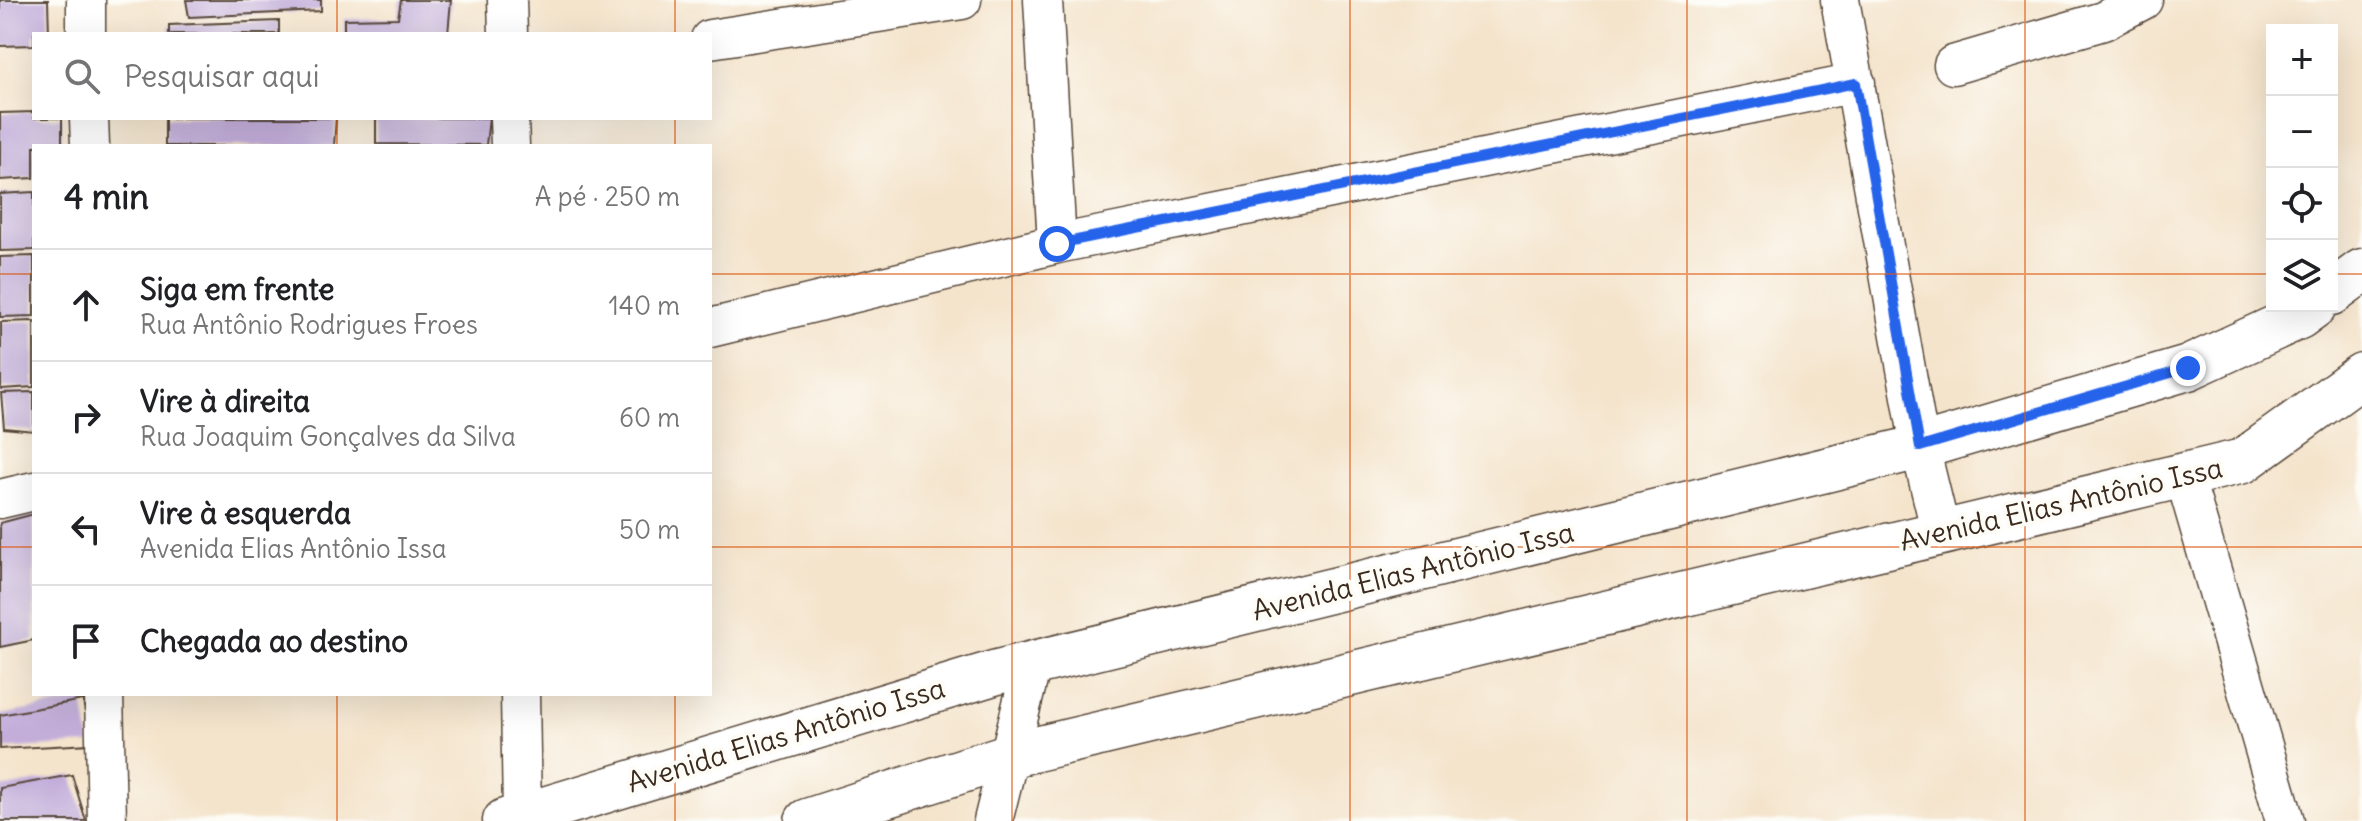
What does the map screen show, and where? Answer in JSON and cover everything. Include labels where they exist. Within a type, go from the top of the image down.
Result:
[{"type":"street","points":[[86,0],[86,32]]},
{"type":"street","points":[[507,0],[508,32]]},
{"type":"street","points":[[712,39],[962,0]]},
{"type":"street","points":[[1043,0],[1057,244]]},
{"type":"street","points":[[1840,0],[1920,447],[1941,533]]},
{"type":"street","points":[[1953,65],[2103,21],[2143,0]]},
{"type":"street","points":[[712,328],[1057,244],[1856,83]]},
{"type":"street","points":[[89,120],[90,144]]},
{"type":"street","points":[[509,120],[510,144]]},
{"type":"street","points":[[2338,289],[2362,271]]},
{"type":"street","name":"Avenida Elias Antônio Issa","points":[[514,818],[997,672],[1920,447],[2188,368],[2306,312]]},
{"type":"street","name":"Avenida Elias Antônio Issa","points":[[807,821],[1011,755],[2243,461],[2362,375]]},
{"type":"street","points":[[2184,475],[2285,821]]},
{"type":"street","points":[[0,499],[32,491]]},
{"type":"street","points":[[993,821],[1032,664]]},
{"type":"street","points":[[104,696],[107,821]]},
{"type":"street","points":[[514,818],[520,696]]},
{"type":"building","points":[[0,0],[48,0],[49,32],[32,32],[32,45],[0,46]]},
{"type":"building","points":[[186,0],[321,0],[321,11],[189,17]]},
{"type":"building","points":[[401,0],[451,0],[448,32],[344,32],[344,19],[398,18]]},
{"type":"building","points":[[279,21],[279,32],[169,32],[169,25]]},
{"type":"building","points":[[32,112],[32,120],[62,120],[62,144],[32,144],[32,178],[0,180],[0,113]]},
{"type":"building","points":[[165,120],[336,120],[334,144],[165,144]]},
{"type":"building","points":[[376,120],[489,120],[486,144],[376,144]]},
{"type":"building","points":[[32,192],[32,250],[0,251],[0,194]]},
{"type":"building","points":[[32,256],[32,316],[0,317],[0,257]]},
{"type":"building","points":[[32,321],[32,387],[1,389],[1,322]]},
{"type":"building","points":[[32,392],[32,431],[4,428],[1,393]]},
{"type":"building","points":[[32,515],[32,640],[0,647],[0,523]]},
{"type":"building","points":[[83,700],[90,744],[0,749],[0,715]]},
{"type":"building","points":[[72,775],[86,821],[0,821],[0,788]]},
{"type":"route","points":[[1057,244],[1856,83],[1920,447],[2188,368]]}]
